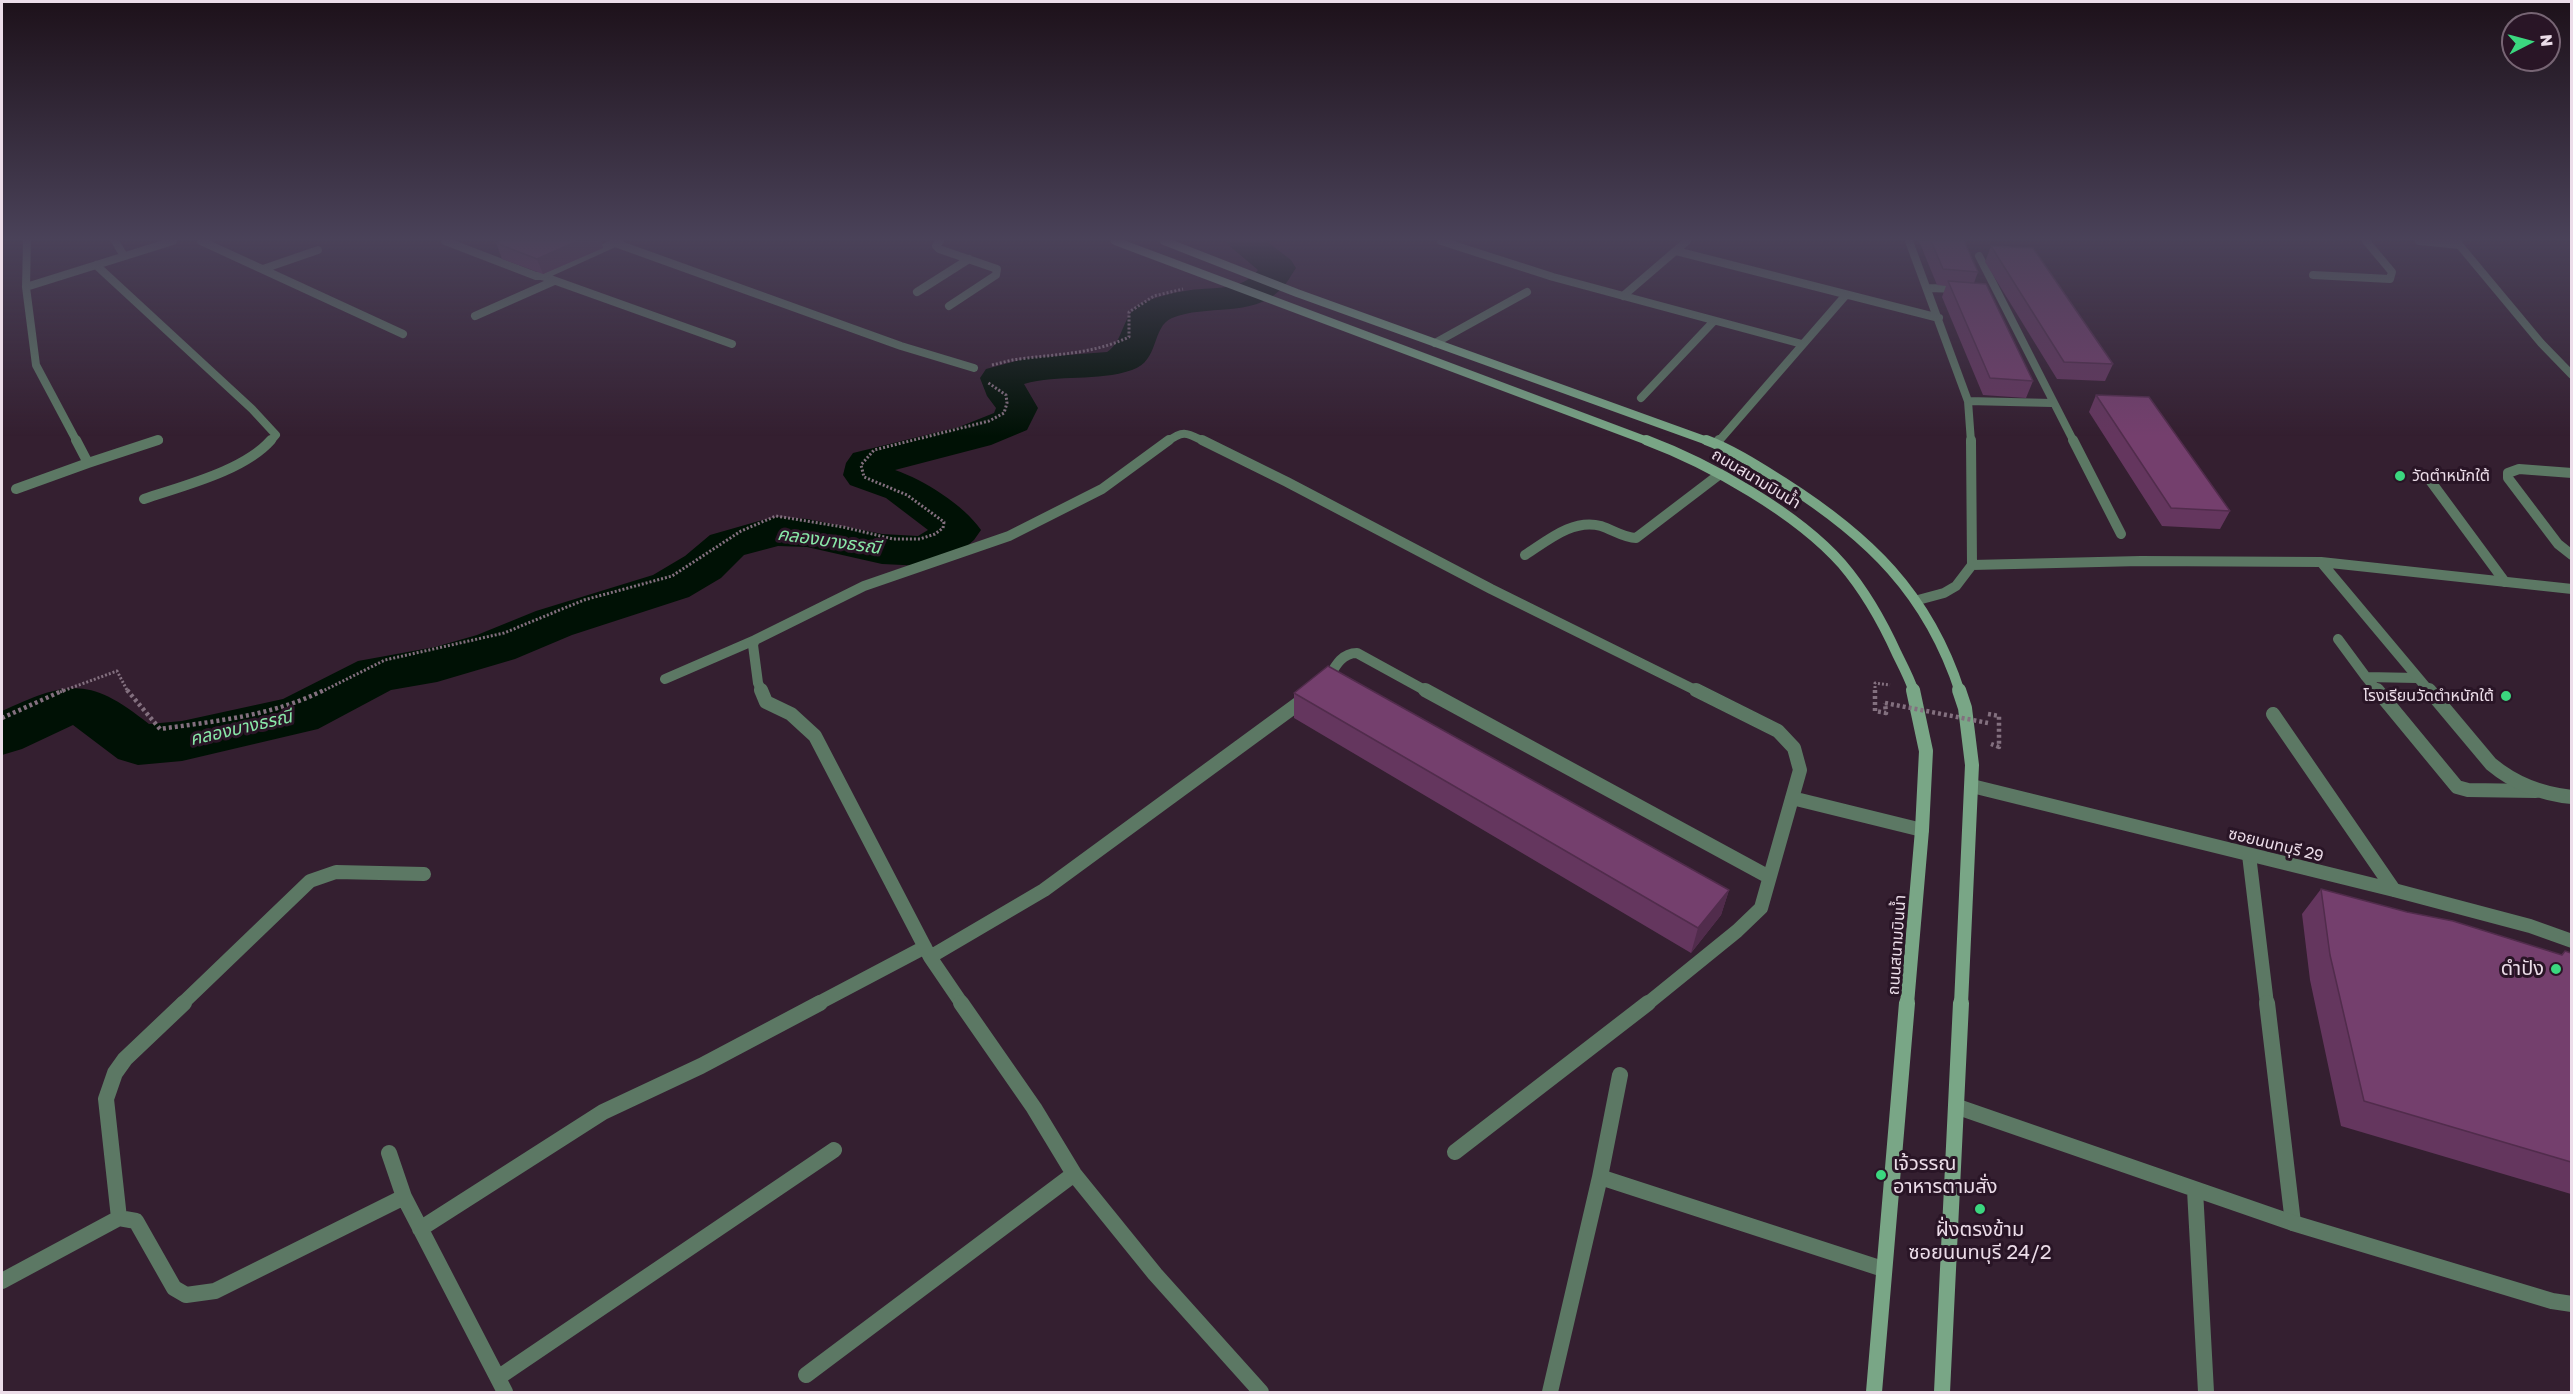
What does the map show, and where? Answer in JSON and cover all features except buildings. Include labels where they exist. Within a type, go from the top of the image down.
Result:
[{"type":"main road","name":"ถนนสนามบินน้ำ","points":[[1287,306],[1672,450],[1720,474],[1791,518],[1842,564],[1882,621],[1913,688],[1926,751],[1910,988],[1883,1269],[1874,1392]]},
{"type":"main road","name":"ถนนสนามบินน้ำ","points":[[1335,306],[1716,444],[1760,466],[1810,498],[1866,544],[1918,600],[1945,645],[1963,694],[1971,740],[1972,786],[1958,1107],[1942,1392]]},
{"type":"street","points":[[28,306],[36,365],[88,463]]},
{"type":"street","points":[[140,306],[252,409],[276,435],[271,445],[244,461],[144,499]]},
{"type":"street","points":[[343,306],[403,334]]},
{"type":"street","points":[[475,316],[497,306]]},
{"type":"street","points":[[625,306],[732,344]]},
{"type":"street","points":[[790,306],[890,343],[974,368]]},
{"type":"street","points":[[1436,343],[1502,306]]},
{"type":"street","points":[[1658,306],[1802,344]]},
{"type":"street","points":[[1716,444],[1836,306]]},
{"type":"street","points":[[1888,306],[1939,318]]},
{"type":"street","points":[[1918,600],[1950,591],[1963,581],[1972,565],[1971,435],[1968,401],[1934,306]]},
{"type":"street","points":[[2002,306],[2121,534]]},
{"type":"street","points":[[2510,306],[2571,374]]},
{"type":"street","points":[[1641,398],[1713,322]]},
{"type":"street","points":[[1968,401],[2052,403]]},
{"type":"street","points":[[665,680],[755,640],[864,586],[1009,536],[1101,489],[1179,433],[1187,433],[1287,482],[1491,589],[1778,731],[1792,743],[1798,753],[1800,770],[1769,877],[1767,894],[1761,908],[1737,931],[1455,1152]]},
{"type":"street","points":[[16,489],[159,440]]},
{"type":"street","points":[[2571,473],[2519,469],[2508,473],[2508,478],[2558,544],[2571,555]]},
{"type":"street","points":[[1525,555],[1573,526],[1583,524],[1592,524],[1630,538],[1636,538],[1720,474]]},
{"type":"street","points":[[2429,479],[2505,582]]},
{"type":"street","points":[[1972,565],[2164,561],[2321,562],[2571,589]]},
{"type":"street","points":[[2321,562],[2411,678],[2491,764],[2518,784],[2536,792]]},
{"type":"street","points":[[2338,639],[2371,677],[2457,787],[2468,790],[2536,792],[2571,797]]},
{"type":"street","points":[[755,640],[753,645],[758,683],[766,702],[791,714],[815,736],[928,952],[1034,1108],[1074,1174],[1155,1274],[1261,1392]]},
{"type":"street","points":[[420,1228],[603,1112],[701,1066],[928,952],[1044,890],[1146,818],[1325,684],[1344,656],[1351,652],[1368,658],[1769,877]]},
{"type":"street","points":[[2371,677],[2411,678]]},
{"type":"street","points":[[2273,714],[2394,890]]},
{"type":"street","name":"ซอยนนทบุรี 29","points":[[1972,786],[2394,890],[2530,926],[2571,941]]},
{"type":"street","points":[[1792,798],[1922,830]]},
{"type":"street","points":[[2249,855],[2293,1223]]},
{"type":"street","points":[[119,1218],[106,1099],[115,1073],[125,1059],[310,881],[336,872],[424,874]]},
{"type":"street","points":[[1550,1392],[1600,1177],[1620,1075]]},
{"type":"street","points":[[1958,1107],[2293,1223],[2552,1301],[2571,1304]]},
{"type":"street","points":[[389,1154],[404,1197],[502,1385],[834,1150]]},
{"type":"street","points":[[806,1375],[1074,1174]]},
{"type":"street","points":[[1600,1177],[1883,1269]]},
{"type":"street","points":[[2195,1190],[2206,1392]]},
{"type":"street","points":[[2,1281],[119,1218],[136,1221],[174,1288],[186,1295],[215,1291],[404,1197]]},
{"type":"path","points":[[2,718],[64,690],[117,671],[125,688],[160,729],[251,716],[304,700],[385,660],[504,633],[584,600],[672,576],[741,531],[776,516],[865,531],[893,540],[920,539],[935,534],[942,528],[944,522],[908,494],[890,484],[864,477],[861,465],[874,450],[990,421],[1004,413],[1007,403],[1006,395],[982,379],[974,368],[1017,359],[1092,353],[1113,346],[1129,337],[1129,312],[1136,306]]},
{"type":"path","points":[[1875,683],[1875,711],[1886,713],[1885,703],[1988,723],[1988,714],[1999,716],[1999,747]]},
{"type":"waterway","name":"คลองบางธรณี","points":[[2,735],[41,716],[73,706],[80,706],[96,713],[138,745],[182,741],[298,715],[377,674],[437,664],[496,647],[554,623],[671,586],[703,567],[727,545],[776,531],[807,533],[882,549],[924,551],[941,544],[957,530],[902,488],[866,475],[869,463],[975,436],[1012,421],[1017,408],[1008,396],[1001,378],[1027,370],[1095,366],[1121,361],[1134,350],[1144,321],[1155,312],[1170,306]]},
{"type":"place","name":"วัดตำหนักใต้","points":[[2400,476]]},
{"type":"place","name":"โรงเรียนวัดตำหนักใต้","points":[[2506,696]]},
{"type":"place","name":"ดำปัง","points":[[2556,969]]},
{"type":"place","name":"เจ้วรรณ อาหารตามสั่ง","points":[[1881,1175]]},
{"type":"place","name":"ฝั่งตรงข้าม ซอยนนทบุรี 24/2","points":[[1980,1209]]}]
